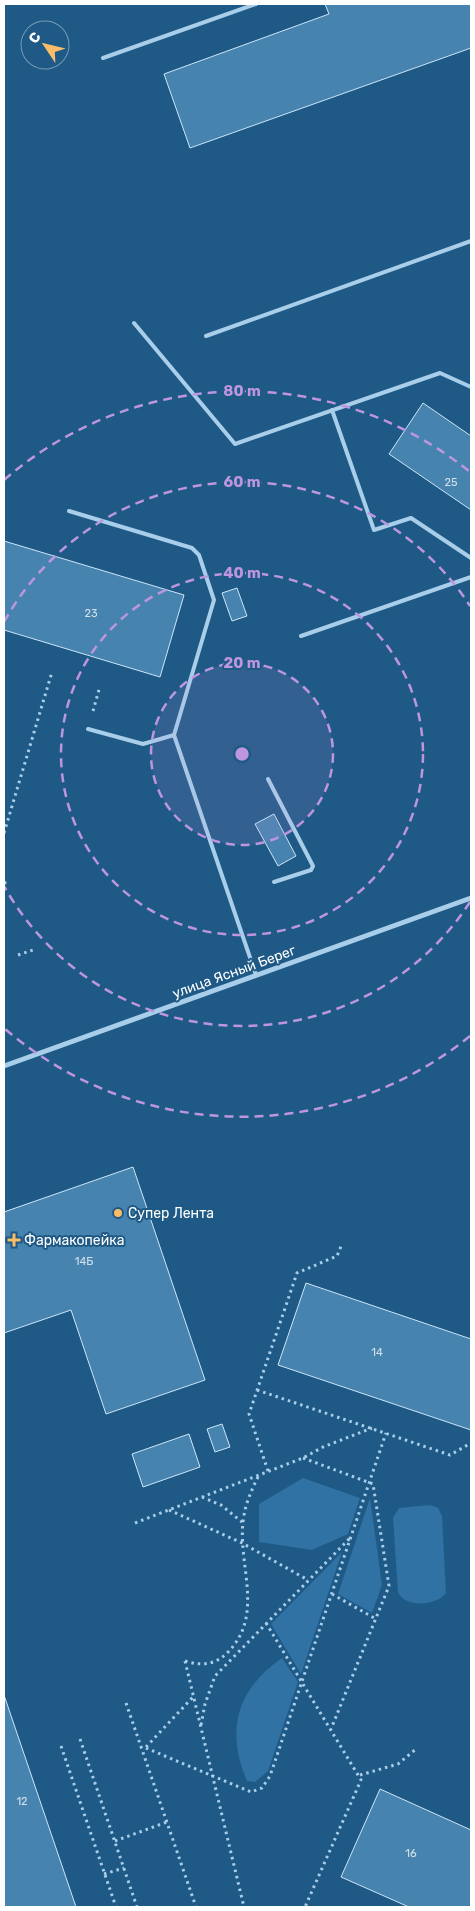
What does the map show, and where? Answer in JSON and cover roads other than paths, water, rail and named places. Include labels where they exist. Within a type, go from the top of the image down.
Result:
[{"type":"street","name":"улица Ясный Берег","points":[[4,1066],[471,898]]},
{"type":"lane","points":[[103,58],[256,4]]},
{"type":"lane","points":[[206,336],[471,241]]},
{"type":"lane","points":[[134,323],[235,444],[440,373],[471,387]]},
{"type":"lane","points":[[332,410],[374,530],[411,518],[471,558]]},
{"type":"lane","points":[[69,512],[192,548],[199,555],[214,600],[174,734],[256,975]]},
{"type":"lane","points":[[301,636],[471,577]]},
{"type":"lane","points":[[88,729],[143,744],[174,734]]},
{"type":"lane","points":[[268,779],[313,866],[311,870],[274,882]]},
{"type":"place","name":"Супер Лента","points":[[118,1213]]},
{"type":"place","name":"Фармакопейка","points":[[14,1240]]}]
